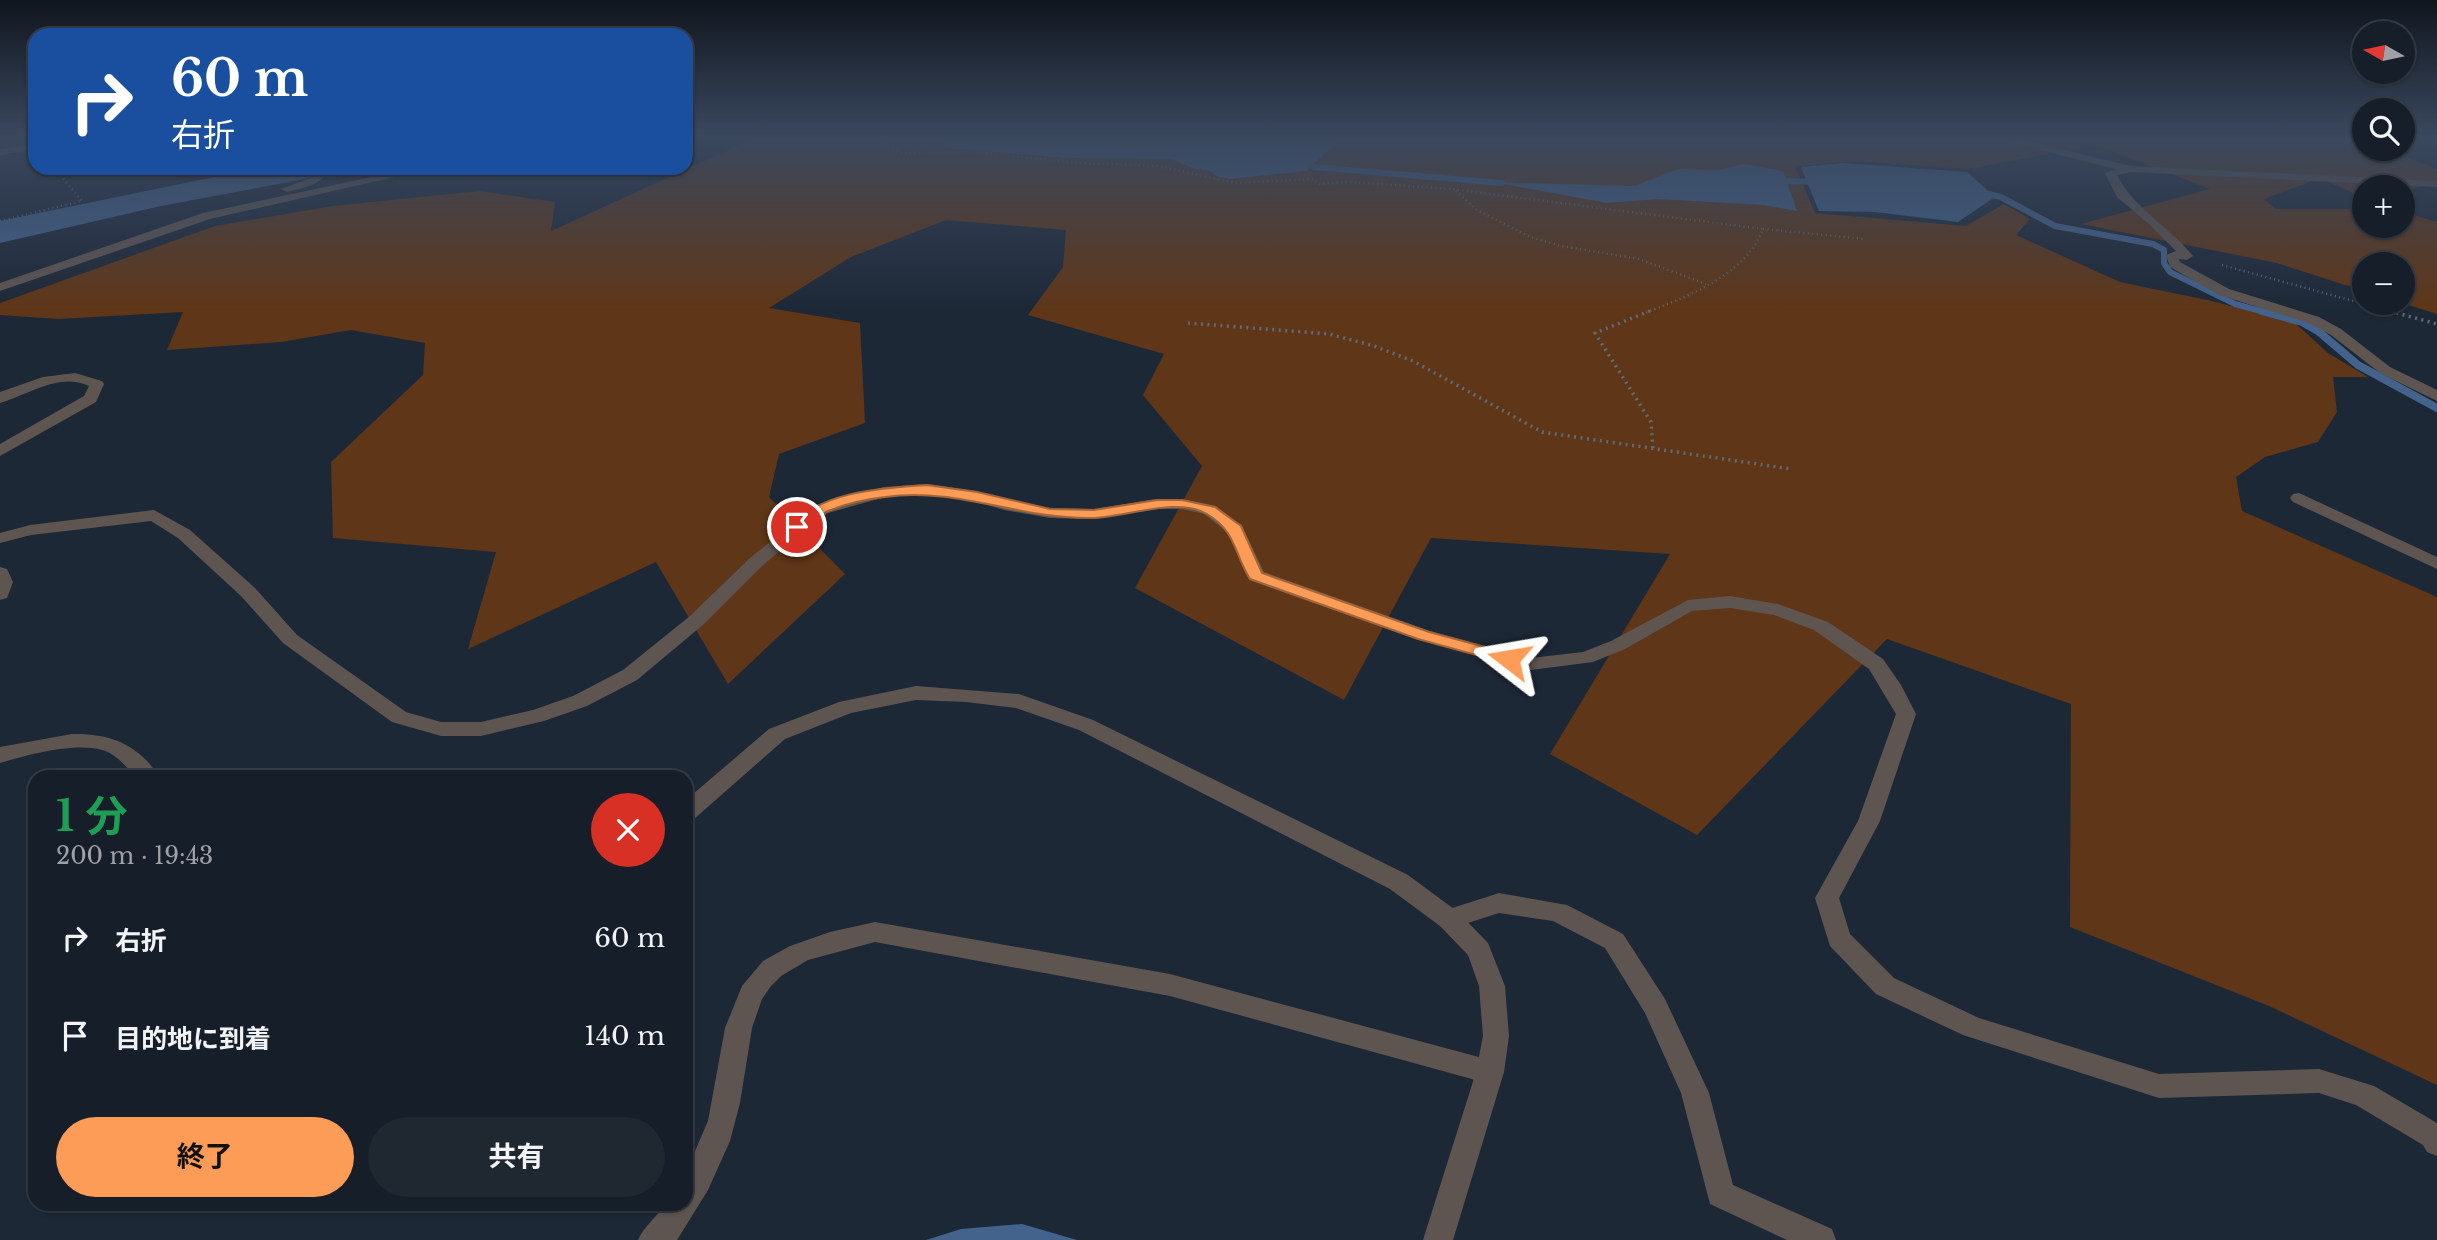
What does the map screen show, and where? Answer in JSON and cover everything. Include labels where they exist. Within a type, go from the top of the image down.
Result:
[{"type":"street","points":[[0,287],[271,194]]},
{"type":"street","points":[[207,216],[309,194]]},
{"type":"street","points":[[2120,194],[2187,256]]},
{"type":"street","points":[[2187,256],[2172,255],[2174,264],[2224,292],[2314,320],[2336,332],[2385,370],[2437,396]]},
{"type":"street","points":[[0,398],[18,388],[55,379],[88,378],[97,384],[91,399],[0,451]]},
{"type":"street","points":[[0,538],[30,530],[154,515],[184,534],[248,592],[290,639],[399,717],[441,729],[481,729],[537,716],[580,701],[630,675],[697,620],[797,527],[822,509],[853,499],[894,491],[939,491],[1050,513],[1094,514],[1157,504],[1182,504],[1210,510],[1236,530],[1256,576],[1423,635],[1531,664],[1586,658],[1618,645],[1688,606],[1730,602],[1778,610],[1821,626],[1876,664],[1906,714],[1869,821],[1827,898],[1839,939],[1885,986],[1972,1027],[2159,1086],[2319,1081],[2364,1095],[2433,1136],[2437,1143]]},
{"type":"street","points":[[2299,498],[2437,564]]},
{"type":"street","points":[[0,573],[4,582],[0,594]]},
{"type":"street","points":[[693,807],[777,734],[846,706],[916,694],[966,695],[1019,701],[1086,725],[1399,882],[1449,919],[1479,950],[1492,986],[1496,1036],[1490,1072],[1438,1240]]},
{"type":"street","points":[[0,755],[57,743],[107,743],[127,753],[142,770]]},
{"type":"street","points":[[1449,919],[1499,903],[1558,912],[1614,940],[1656,1007],[1695,1093],[1721,1194],[1822,1240]]},
{"type":"street","points":[[693,1188],[703,1173],[723,1120],[742,1012],[763,977],[795,955],[838,939],[874,932],[1170,985],[1490,1072]]},
{"type":"street","points":[[653,1240],[665,1231],[678,1211]]},
{"type":"path","points":[[0,221],[82,201],[76,194]]},
{"type":"path","points":[[1458,194],[1477,210],[1530,237],[1561,246],[1639,259],[1707,284]]},
{"type":"path","points":[[1485,194],[1763,229],[1866,239]]},
{"type":"path","points":[[1653,449],[1651,422],[1595,333],[1707,284],[1733,269],[1757,247],[1763,229]]},
{"type":"path","points":[[2187,256],[2437,324]]},
{"type":"path","points":[[1188,323],[1329,334],[1374,346],[1413,361],[1542,432],[1791,470]]},
{"type":"shaded area","points":[[451,194],[499,194],[555,202],[551,231],[632,194],[1807,194],[1815,213],[1966,226],[2004,204],[2030,219],[2016,235],[2120,282],[2212,301],[2295,323],[2328,353],[2368,377],[2333,377],[2337,412],[2318,442],[2265,457],[2236,477],[2242,511],[2437,597],[2437,1085],[2269,1006],[2070,927],[2071,704],[1887,639],[1697,835],[1550,754],[1670,554],[1431,538],[1344,700],[1135,588],[1202,466],[1143,395],[1164,354],[1028,315],[1063,267],[1066,230],[946,220],[851,257],[769,308],[860,323],[865,423],[779,454],[769,497],[845,574],[728,684],[656,562],[468,649],[496,552],[333,538],[331,462],[423,375],[425,343],[351,330],[281,342],[167,350],[183,312],[59,319],[0,315],[0,303],[215,226],[333,206]]},
{"type":"shaded area","points":[[2192,194],[2278,194],[2264,199],[2276,209],[2352,209],[2352,238],[2415,238],[2415,216],[2437,222],[2437,314],[2415,307],[2415,252],[2352,252],[2352,287],[2277,263],[2081,224]]},
{"type":"water","points":[[1557,194],[1791,194],[1797,211],[1764,205],[1658,199],[1607,203]]},
{"type":"water","points":[[1812,194],[1991,194],[1995,197],[1958,222],[1875,212],[1819,211]]},
{"type":"water","points":[[1022,1224],[1077,1240],[926,1240],[961,1229]]},
{"type":"waterway","points":[[0,232],[172,194]]},
{"type":"waterway","points":[[1988,194],[2001,197],[2055,226],[2153,244],[2164,250],[2164,263],[2170,272],[2235,304],[2268,313]]},
{"type":"waterway","points":[[2262,311],[2302,322],[2318,331],[2358,365],[2437,408]]},
{"type":"route","points":[[797,527],[822,509],[853,499],[884,492],[927,489],[977,496],[1004,505],[1050,513],[1094,514],[1157,504],[1182,504],[1210,510],[1236,530],[1256,576],[1423,635],[1509,659]]}]
